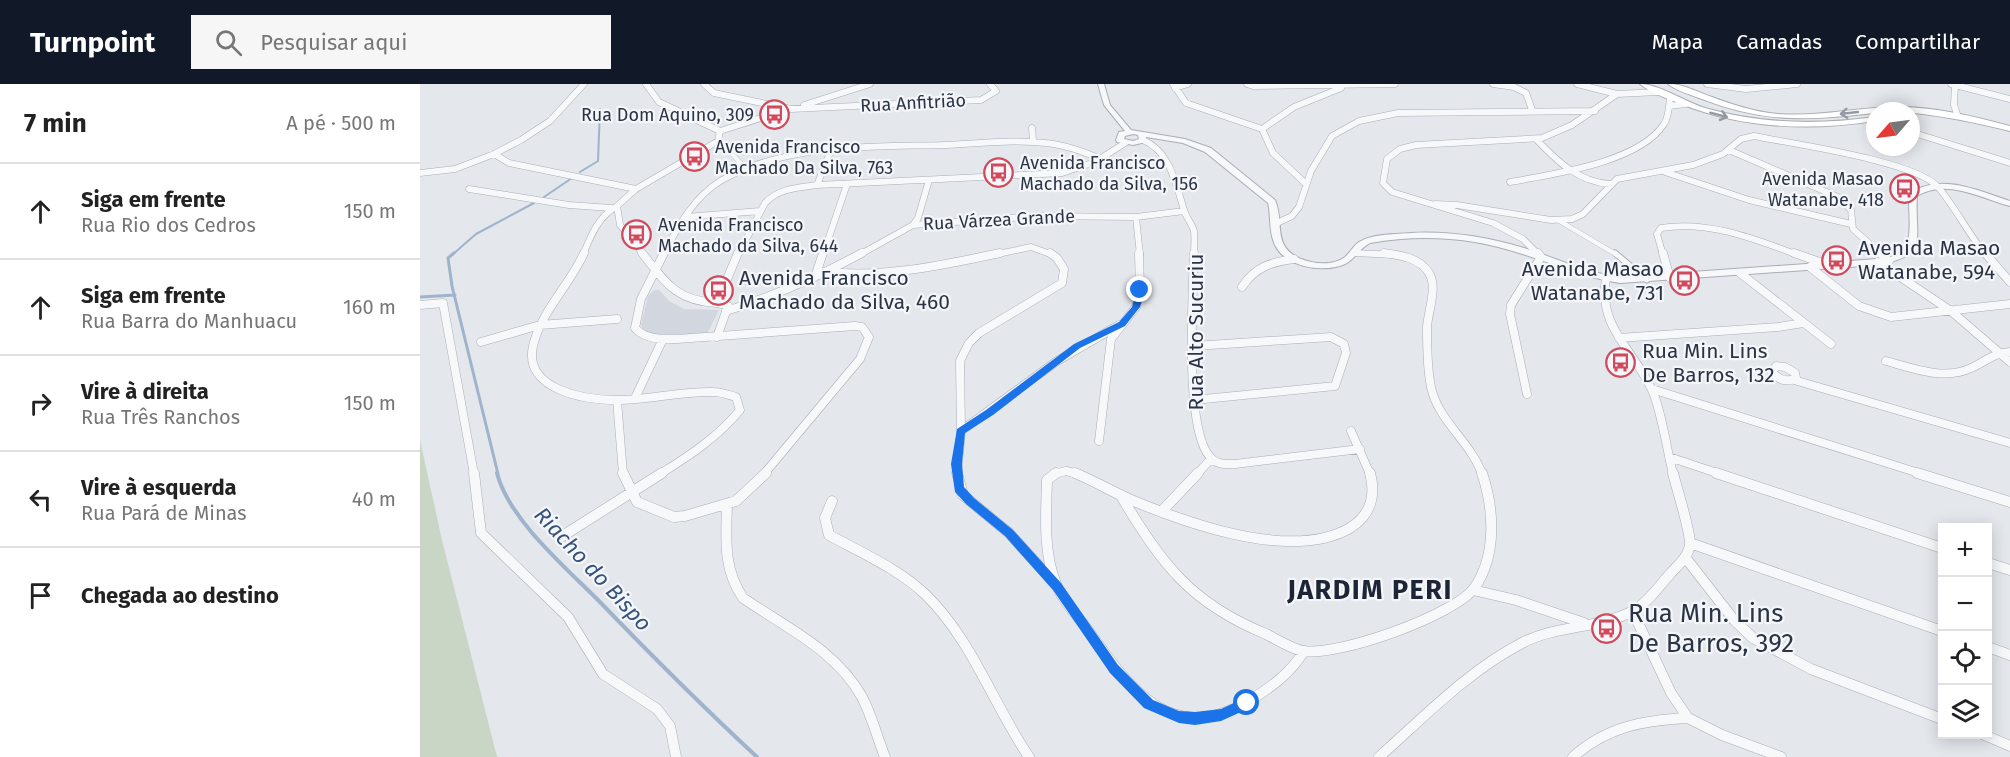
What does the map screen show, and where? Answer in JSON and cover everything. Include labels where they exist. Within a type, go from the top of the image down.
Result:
[{"type":"main road","points":[[1672,84],[1701,97],[1740,109],[1785,117],[1813,117],[1894,109],[1957,114],[2010,129]]},
{"type":"main road","points":[[1645,86],[1658,92],[1670,102],[1686,104],[1727,117],[1774,125],[1824,126],[1866,122]]},
{"type":"main road","points":[[1686,104],[1697,101],[1701,97]]},
{"type":"main road","points":[[1920,116],[1950,119],[2010,134]]},
{"type":"street","points":[[420,172],[454,169],[494,154],[550,122],[584,84]]},
{"type":"street","points":[[646,84],[659,102],[720,131],[791,109],[817,104],[870,84]]},
{"type":"street","points":[[704,84],[714,93],[791,109]]},
{"type":"street","name":"Rua Anfitrião","points":[[817,104],[981,100],[996,91],[990,84]]},
{"type":"street","points":[[1101,84],[1107,105],[1129,132]]},
{"type":"street","points":[[1188,84],[1174,86],[1186,103],[1262,129],[1273,153],[1306,184]]},
{"type":"street","points":[[1250,85],[1395,84]]},
{"type":"street","points":[[1493,84],[1514,87],[1526,93],[1532,110]]},
{"type":"street","points":[[1576,84],[1617,94]]},
{"type":"street","points":[[1701,97],[1707,84],[1738,89],[1797,84]]},
{"type":"street","points":[[1756,84],[1762,88]]},
{"type":"street","points":[[1957,114],[1953,95],[1954,84],[2010,99]]},
{"type":"street","points":[[1262,129],[1294,107],[1347,86]]},
{"type":"street","points":[[1541,256],[1532,244],[1518,234],[1435,204],[1395,194],[1383,183],[1383,172],[1389,156],[1413,144],[1536,139],[1570,127],[1617,94],[1645,86]]},
{"type":"street","points":[[1510,182],[1571,170],[1642,144],[1664,125],[1670,102]]},
{"type":"street","points":[[1275,224],[1292,216],[1299,207],[1318,156],[1332,136],[1367,119],[1389,114],[1532,110],[1595,111]]},
{"type":"street","points":[[1032,128],[1033,140]]},
{"type":"street","points":[[720,131],[719,140],[747,170]]},
{"type":"street","points":[[1143,137],[1137,143],[1125,143],[1120,140],[1120,136],[1129,132],[1138,132],[1143,137],[1185,141],[1208,150],[1269,199],[1274,209],[1279,245],[1294,259]]},
{"type":"street","points":[[1920,135],[2010,164]]},
{"type":"street","points":[[1435,204],[1457,205],[1558,220],[1572,219],[1583,214],[1610,184],[1624,177],[1693,165],[1729,150],[1741,139],[1764,136],[1889,164],[1917,173],[1937,186],[1980,248],[2010,282]]},
{"type":"street","name":"Rua Alto Sucuriu","points":[[1143,137],[1155,145],[1170,168],[1179,188],[1184,211],[1194,232],[1192,384],[1202,443],[1210,459]]},
{"type":"street","points":[[1536,139],[1571,170],[1594,184],[1610,184]]},
{"type":"street","points":[[561,537],[582,527],[681,460],[727,425],[740,410],[736,397],[726,393],[617,400],[573,394],[540,379],[535,373],[531,357],[540,325],[578,265],[602,215],[636,189],[719,140]]},
{"type":"street","points":[[617,400],[622,471],[631,492],[643,505],[674,517],[685,516],[736,501],[758,483],[818,408],[856,366],[869,337],[862,327],[849,325],[717,337],[663,339],[649,337],[639,333],[635,328],[638,306],[656,268],[686,217],[706,192],[747,170],[785,157],[831,150],[1033,140],[1054,142],[1103,160]]},
{"type":"street","points":[[717,303],[760,211],[771,197],[794,189],[817,185],[1062,173],[1089,167],[1103,160],[1125,143]]},
{"type":"street","points":[[817,185],[831,150]]},
{"type":"street","points":[[1729,150],[1838,198],[1851,210],[1851,224]]},
{"type":"street","points":[[494,154],[509,163],[636,189]]},
{"type":"street","points":[[1662,171],[1749,200],[1851,224],[1889,261]]},
{"type":"street","points":[[913,225],[918,218],[929,180]]},
{"type":"street","points":[[815,277],[847,184]]},
{"type":"street","points":[[1242,287],[1252,272],[1264,265],[1294,259],[1328,265],[1342,262],[1359,245],[1368,241],[1398,236],[1437,236],[1492,241],[1606,279],[1647,280],[1889,261],[1904,256],[1913,243],[1914,195],[1927,186],[1966,190],[2010,204]]},
{"type":"street","points":[[469,189],[569,205],[614,207]]},
{"type":"street","points":[[614,207],[620,225],[668,285],[695,302],[726,304],[726,311],[717,337]]},
{"type":"street","points":[[686,217],[760,211]]},
{"type":"street","name":"Rua Várzea Grande","points":[[726,311],[770,297],[827,272],[913,225],[1037,216],[1136,217],[1184,211]]},
{"type":"street","points":[[1099,441],[1111,339],[1136,307],[1140,290],[1141,269],[1136,217]]},
{"type":"street","points":[[1558,220],[1609,248],[1647,280]]},
{"type":"street","points":[[1670,278],[1657,234],[1661,228],[1668,225],[1715,229],[1828,265]]},
{"type":"street","points":[[827,272],[856,275],[925,269],[1031,247],[1046,251],[1060,260],[1064,266],[1065,278],[1059,286],[976,336],[962,355],[960,370],[961,431],[957,464],[959,489],[1009,533],[1057,587],[1124,681],[1148,704],[1179,717],[1208,718],[1247,703],[1290,672],[1304,651]]},
{"type":"street","points":[[1121,496],[1156,552],[1179,581],[1204,603],[1233,620],[1304,651],[1356,646],[1402,631],[1473,590],[1479,582],[1489,545],[1490,505],[1481,468],[1464,439],[1443,413],[1431,388],[1427,330],[1432,279],[1425,268],[1405,257],[1353,253]]},
{"type":"street","points":[[1527,394],[1510,314],[1515,297],[1541,256]]},
{"type":"street","points":[[1878,262],[1951,311],[2010,362]]},
{"type":"street","points":[[1810,267],[1846,297],[1870,312],[1902,317],[2010,304]]},
{"type":"street","points":[[1740,273],[1831,344]]},
{"type":"street","points":[[1379,757],[1450,693],[1501,656],[1543,633],[1584,623],[1604,621],[1633,612],[1685,557],[1690,543],[1652,389],[1607,318],[1604,291],[1606,279]]},
{"type":"street","points":[[420,305],[443,303],[471,452],[481,533],[568,617],[603,674],[657,709],[670,726],[676,757]]},
{"type":"street","points":[[481,342],[540,325],[617,319]]},
{"type":"street","points":[[1619,338],[1778,327],[1803,323]]},
{"type":"street","points":[[961,431],[1006,401],[1077,346],[1122,324]]},
{"type":"street","points":[[1194,346],[1332,337],[1338,339],[1346,348],[1338,384],[1335,386],[1194,400]]},
{"type":"street","points":[[635,398],[663,339]]},
{"type":"street","points":[[1886,361],[1922,370],[1949,373],[1971,368],[1998,351],[2010,352]]},
{"type":"street","points":[[1794,380],[2010,443]]},
{"type":"street","points":[[1652,389],[2010,502]]},
{"type":"street","points":[[1057,587],[1047,536],[1047,480],[1051,476],[1065,470],[1099,483],[1121,496],[1217,532],[1249,538],[1311,539],[1334,535],[1360,521],[1368,513],[1371,505],[1373,485],[1351,431]]},
{"type":"street","points":[[1162,511],[1210,459],[1221,464],[1234,464],[1360,449]]},
{"type":"street","points":[[1669,456],[1938,547]]},
{"type":"street","points":[[831,501],[825,512],[824,520],[829,535],[909,580],[939,608],[971,654],[1009,728],[1029,757]]},
{"type":"street","points":[[727,505],[726,552],[729,574],[735,589],[743,598],[828,655],[842,669],[863,698],[885,757]]},
{"type":"street","points":[[1690,543],[1939,631]]},
{"type":"street","points":[[1685,557],[1734,620],[1753,638],[1810,669],[1938,717]]},
{"type":"street","points":[[1992,564],[2010,570]]},
{"type":"street","points":[[1473,590],[1516,600],[1584,623]]},
{"type":"street","points":[[1633,612],[1671,693],[1688,718]]},
{"type":"street","points":[[1992,648],[2010,655]]},
{"type":"street","points":[[1573,757],[1593,740],[1626,725],[1662,718],[1688,718],[1722,735],[1781,757]]},
{"type":"street","points":[[1992,739],[2010,746]]},
{"type":"shaded area","points":[[655,290],[659,290],[669,301],[684,309],[719,310],[707,334],[653,334],[643,330],[641,325],[648,296]]},
{"type":"green space","points":[[420,440],[442,540],[497,757],[420,757]]},
{"type":"waterway","points":[[580,172],[598,161],[600,109]]},
{"type":"waterway","points":[[544,197],[572,178]]},
{"type":"waterway","points":[[452,255],[476,234],[534,203]]},
{"type":"waterway","points":[[454,253],[448,258],[454,295]]},
{"type":"waterway","points":[[420,297],[454,295]]},
{"type":"waterway","name":"Riacho do Bispo","points":[[454,295],[498,474]]},
{"type":"waterway","name":"Riacho do Bispo","points":[[497,473],[503,490],[513,507],[539,541],[676,680],[757,757]]},
{"type":"place","name":"Rua Dom Aquino, 309","points":[[775,115]]},
{"type":"place","name":"Avenida Francisco Machado Da Silva, 763","points":[[694,157]]},
{"type":"place","name":"Avenida Francisco Machado da Silva, 156","points":[[999,173]]},
{"type":"place","name":"Avenida Masao Watanabe, 418","points":[[1905,189]]},
{"type":"place","name":"Avenida Francisco Machado da Silva, 644","points":[[637,235]]},
{"type":"place","name":"Avenida Masao Watanabe, 594","points":[[1837,260]]},
{"type":"place","name":"Avenida Masao Watanabe, 731","points":[[1685,281]]},
{"type":"place","name":"Avenida Francisco Machado da Silva, 460","points":[[718,290]]},
{"type":"place","name":"Rua Min. Lins De Barros, 132","points":[[1621,363]]},
{"type":"place","name":"Rua Min. Lins De Barros, 392","points":[[1607,628]]},
{"type":"district","name":"JARDIM PERI","points":[[1370,590]]},
{"type":"route","points":[[1140,290],[1136,307],[1122,324],[1077,346],[990,413],[961,431],[957,464],[959,489],[963,495],[1009,533],[1042,573],[1057,587],[1114,669],[1148,704],[1179,717],[1208,718],[1221,715],[1247,703]]}]
